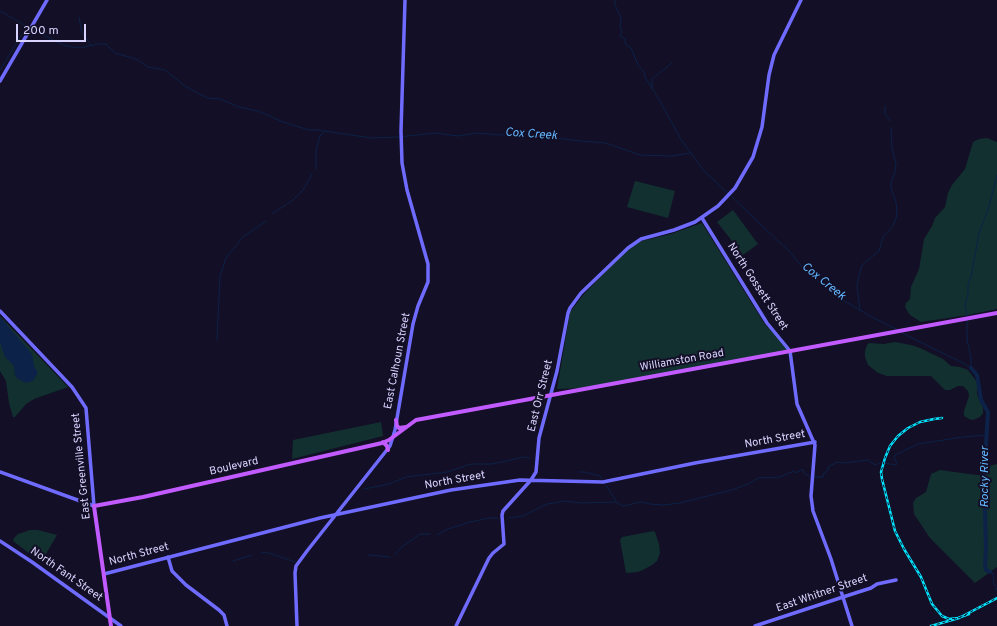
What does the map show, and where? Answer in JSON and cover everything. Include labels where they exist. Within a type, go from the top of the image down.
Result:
[{"type":"main road","name":"Williamston Road","points":[[376,444],[393,438],[416,420],[997,313]]},
{"type":"main road","points":[[396,420],[399,428],[406,427]]},
{"type":"main road","points":[[382,442],[387,446],[388,450]]},
{"type":"main road","name":"Boulevard","points":[[94,506],[143,497],[376,444]]},
{"type":"main road","name":"East Greenville Street","points":[[94,506],[111,626]]},
{"type":"street","points":[[0,81],[1,76],[47,0]]},
{"type":"street","name":"East Calhoun Street","points":[[297,626],[296,566],[388,450],[393,438],[412,324],[418,306],[427,287],[428,264],[407,190],[402,163],[401,134],[405,0]]},
{"type":"street","name":"East Orr Street","points":[[456,626],[489,558],[504,544],[503,511],[534,475],[539,438],[557,371],[568,313],[581,293],[635,242],[650,236],[686,226],[702,218],[725,199],[735,188],[753,157],[762,127],[770,68],[777,49],[801,0]]},
{"type":"street","name":"North Gossett Street","points":[[702,218],[767,323],[790,351]]},
{"type":"street","name":"East Greenville Street","points":[[0,311],[72,387],[86,408],[94,506]]},
{"type":"street","points":[[790,351],[797,404],[815,442],[816,451],[811,502],[852,626]]},
{"type":"street","name":"North Street","points":[[104,574],[337,514],[467,487],[531,480],[602,482],[815,442]]},
{"type":"street","points":[[0,472],[94,506]]},
{"type":"street","name":"North Fant Street","points":[[0,541],[32,562],[121,626]]},
{"type":"street","points":[[168,557],[172,571],[186,585],[224,615],[227,626]]},
{"type":"street","name":"East Whitner Street","points":[[755,626],[871,588],[877,584],[896,580]]},
{"type":"green space","points":[[987,138],[997,142],[997,309],[921,322],[910,315],[905,307],[906,303],[910,299],[911,287],[919,269],[924,239],[935,218],[945,207],[948,193],[952,185],[965,169],[973,142],[979,139]]},
{"type":"green space","points":[[635,181],[675,191],[668,218],[627,207]]},
{"type":"green space","points":[[733,210],[758,244],[743,255],[717,222]]},
{"type":"green space","points":[[702,223],[764,323],[790,351],[585,388],[557,389],[570,312],[584,294],[622,255],[638,242],[671,234]]},
{"type":"green space","points":[[0,316],[68,387],[34,399],[26,404],[15,417],[13,417],[9,403],[6,381],[0,371]]},
{"type":"green space","points":[[895,342],[920,348],[943,359],[951,366],[968,370],[977,382],[977,394],[983,408],[983,413],[980,417],[973,420],[964,416],[964,411],[969,396],[968,391],[963,386],[945,390],[931,376],[887,376],[878,373],[868,365],[865,357],[865,351],[869,343],[884,344]]},
{"type":"green space","points":[[381,422],[383,436],[292,459],[293,440]]},
{"type":"green space","points":[[997,464],[997,567],[975,583],[930,538],[914,514],[913,503],[916,498],[926,492],[931,474],[940,470],[981,475],[989,466]]},
{"type":"green space","points":[[30,530],[38,530],[57,535],[43,559],[38,560],[13,541],[18,534]]},
{"type":"green space","points":[[653,531],[655,532],[659,544],[660,553],[657,561],[638,572],[626,573],[620,540],[622,537]]},
{"type":"water","points":[[0,317],[32,354],[34,366],[38,373],[33,381],[26,383],[18,379],[15,376],[14,366],[5,357],[0,342]]},
{"type":"waterway","points":[[615,0],[615,5],[621,18],[620,28],[622,31],[620,36],[625,39],[626,45],[631,48],[638,65],[644,72],[645,77],[682,141],[704,171],[729,194]]},
{"type":"waterway","name":"Cox Creek","points":[[0,11],[28,27]]},
{"type":"waterway","points":[[79,17],[82,33],[91,45]]},
{"type":"waterway","points":[[0,70],[27,26]]},
{"type":"waterway","name":"Cox Creek","points":[[35,31],[63,45],[72,47],[80,48],[98,44],[106,44],[115,53],[136,59],[148,67],[165,70],[185,86],[208,98],[220,99],[239,107],[258,111],[283,122],[309,130],[372,138],[435,133],[458,136],[477,133],[501,135],[538,134],[548,137],[606,143],[640,155],[672,156],[691,153]]},
{"type":"waterway","points":[[652,88],[652,79],[672,63]]},
{"type":"waterway","points":[[885,106],[885,114],[890,121]]},
{"type":"waterway","points":[[860,310],[857,285],[861,268],[863,264],[879,251],[883,237],[893,226],[897,215],[896,202],[891,188],[896,164],[892,148],[891,128]]},
{"type":"waterway","points":[[316,169],[316,150],[320,136],[324,132]]},
{"type":"waterway","points":[[272,214],[293,200],[303,190],[312,174]]},
{"type":"waterway","name":"Rocky River","points":[[967,316],[965,305],[979,233],[988,210],[997,175]]},
{"type":"waterway","name":"Cox Creek","points":[[731,196],[788,250],[804,269],[834,295],[898,330]]},
{"type":"waterway","points":[[217,340],[220,276],[226,258],[243,237],[266,221]]},
{"type":"waterway","name":"Rocky River","points":[[967,319],[967,340],[971,358],[971,368]]},
{"type":"waterway","name":"Cox Creek","points":[[900,332],[971,368]]},
{"type":"waterway","name":"Rocky River","points":[[971,368],[977,375],[981,400],[988,412],[984,477],[987,495],[985,511],[985,564],[986,570],[990,572]]},
{"type":"waterway","points":[[884,463],[896,465],[897,463],[894,458],[895,455],[918,444],[987,435]]},
{"type":"waterway","points":[[364,489],[389,484],[406,477],[447,472],[471,464],[492,464],[524,457],[530,458]]},
{"type":"waterway","points":[[815,477],[823,477],[824,473],[828,470],[828,467],[837,462],[844,463],[868,460],[875,465],[880,463]]},
{"type":"waterway","points":[[509,518],[523,516],[547,504],[565,501],[581,503],[616,502],[623,506],[641,502],[663,505],[680,503],[735,489],[758,478],[780,477],[794,471],[796,473],[801,470],[809,476]]},
{"type":"waterway","points":[[579,472],[600,476],[602,479]]},
{"type":"waterway","points":[[606,485],[616,501]]},
{"type":"waterway","points":[[437,535],[448,529],[470,522],[489,518],[498,518]]},
{"type":"waterway","points":[[394,555],[420,534],[430,534]]},
{"type":"waterway","points":[[261,553],[266,552],[295,562]]},
{"type":"waterway","points":[[233,561],[252,555]]},
{"type":"waterway","points":[[368,555],[390,557]]},
{"type":"waterway","name":"Rocky River","points":[[990,572],[993,573],[994,584],[997,590]]},
{"type":"railway","points":[[942,418],[920,422],[908,428],[898,436],[890,446],[881,472],[895,531],[921,577],[932,604],[942,616],[949,619],[958,618],[969,614]]},
{"type":"railway","points":[[931,626],[959,618],[997,598]]}]
